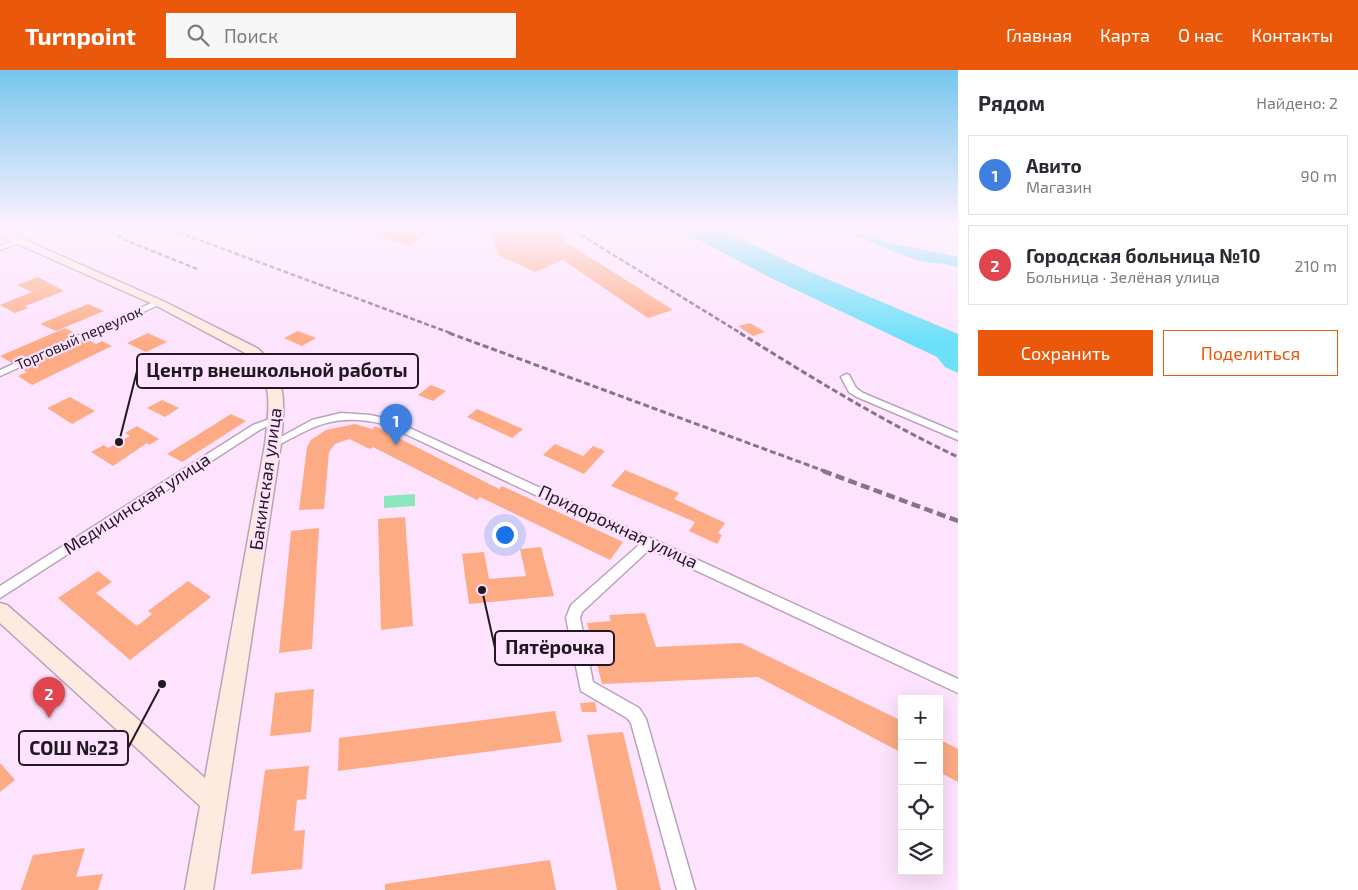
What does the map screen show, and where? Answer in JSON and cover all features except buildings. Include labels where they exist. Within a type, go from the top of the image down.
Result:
[{"type":"main road","name":"Бакинская улица","points":[[75,265],[159,303],[258,355],[276,389],[273,444],[199,890]]},
{"type":"main road","points":[[0,611],[214,802]]},
{"type":"street","name":"Торговый переулок","points":[[0,373],[159,303]]},
{"type":"street","points":[[846,377],[852,390],[860,395],[958,437]]},
{"type":"street","name":"Придорожная улица","points":[[273,444],[307,425],[344,414],[365,415],[388,422],[958,686]]},
{"type":"street","name":"Медицинская улица","points":[[0,593],[256,427],[275,420]]},
{"type":"street","points":[[650,542],[576,609],[573,618],[586,686],[636,716],[686,890]]},
{"type":"green space","points":[[415,494],[415,506],[384,508],[384,496]]},
{"type":"water","points":[[747,265],[796,265],[958,334],[958,373],[945,367],[937,357]]},
{"type":"railway","points":[[188,265],[197,269]]},
{"type":"railway","points":[[267,265],[453,334]]},
{"type":"railway","points":[[630,265],[742,334]]},
{"type":"railway","points":[[449,333],[827,472]]},
{"type":"railway","points":[[740,333],[874,414],[958,457]]},
{"type":"railway","points":[[823,471],[958,521]]},
{"type":"place","name":"Центр внешкольной работы","points":[[119,442]]},
{"type":"place","name":"Авито","points":[[396,445]]},
{"type":"place","name":"Пятёрочка","points":[[482,590]]},
{"type":"place","name":"СОШ №23","points":[[162,684]]},
{"type":"place","name":"Городская больница №10","points":[[49,718]]}]
